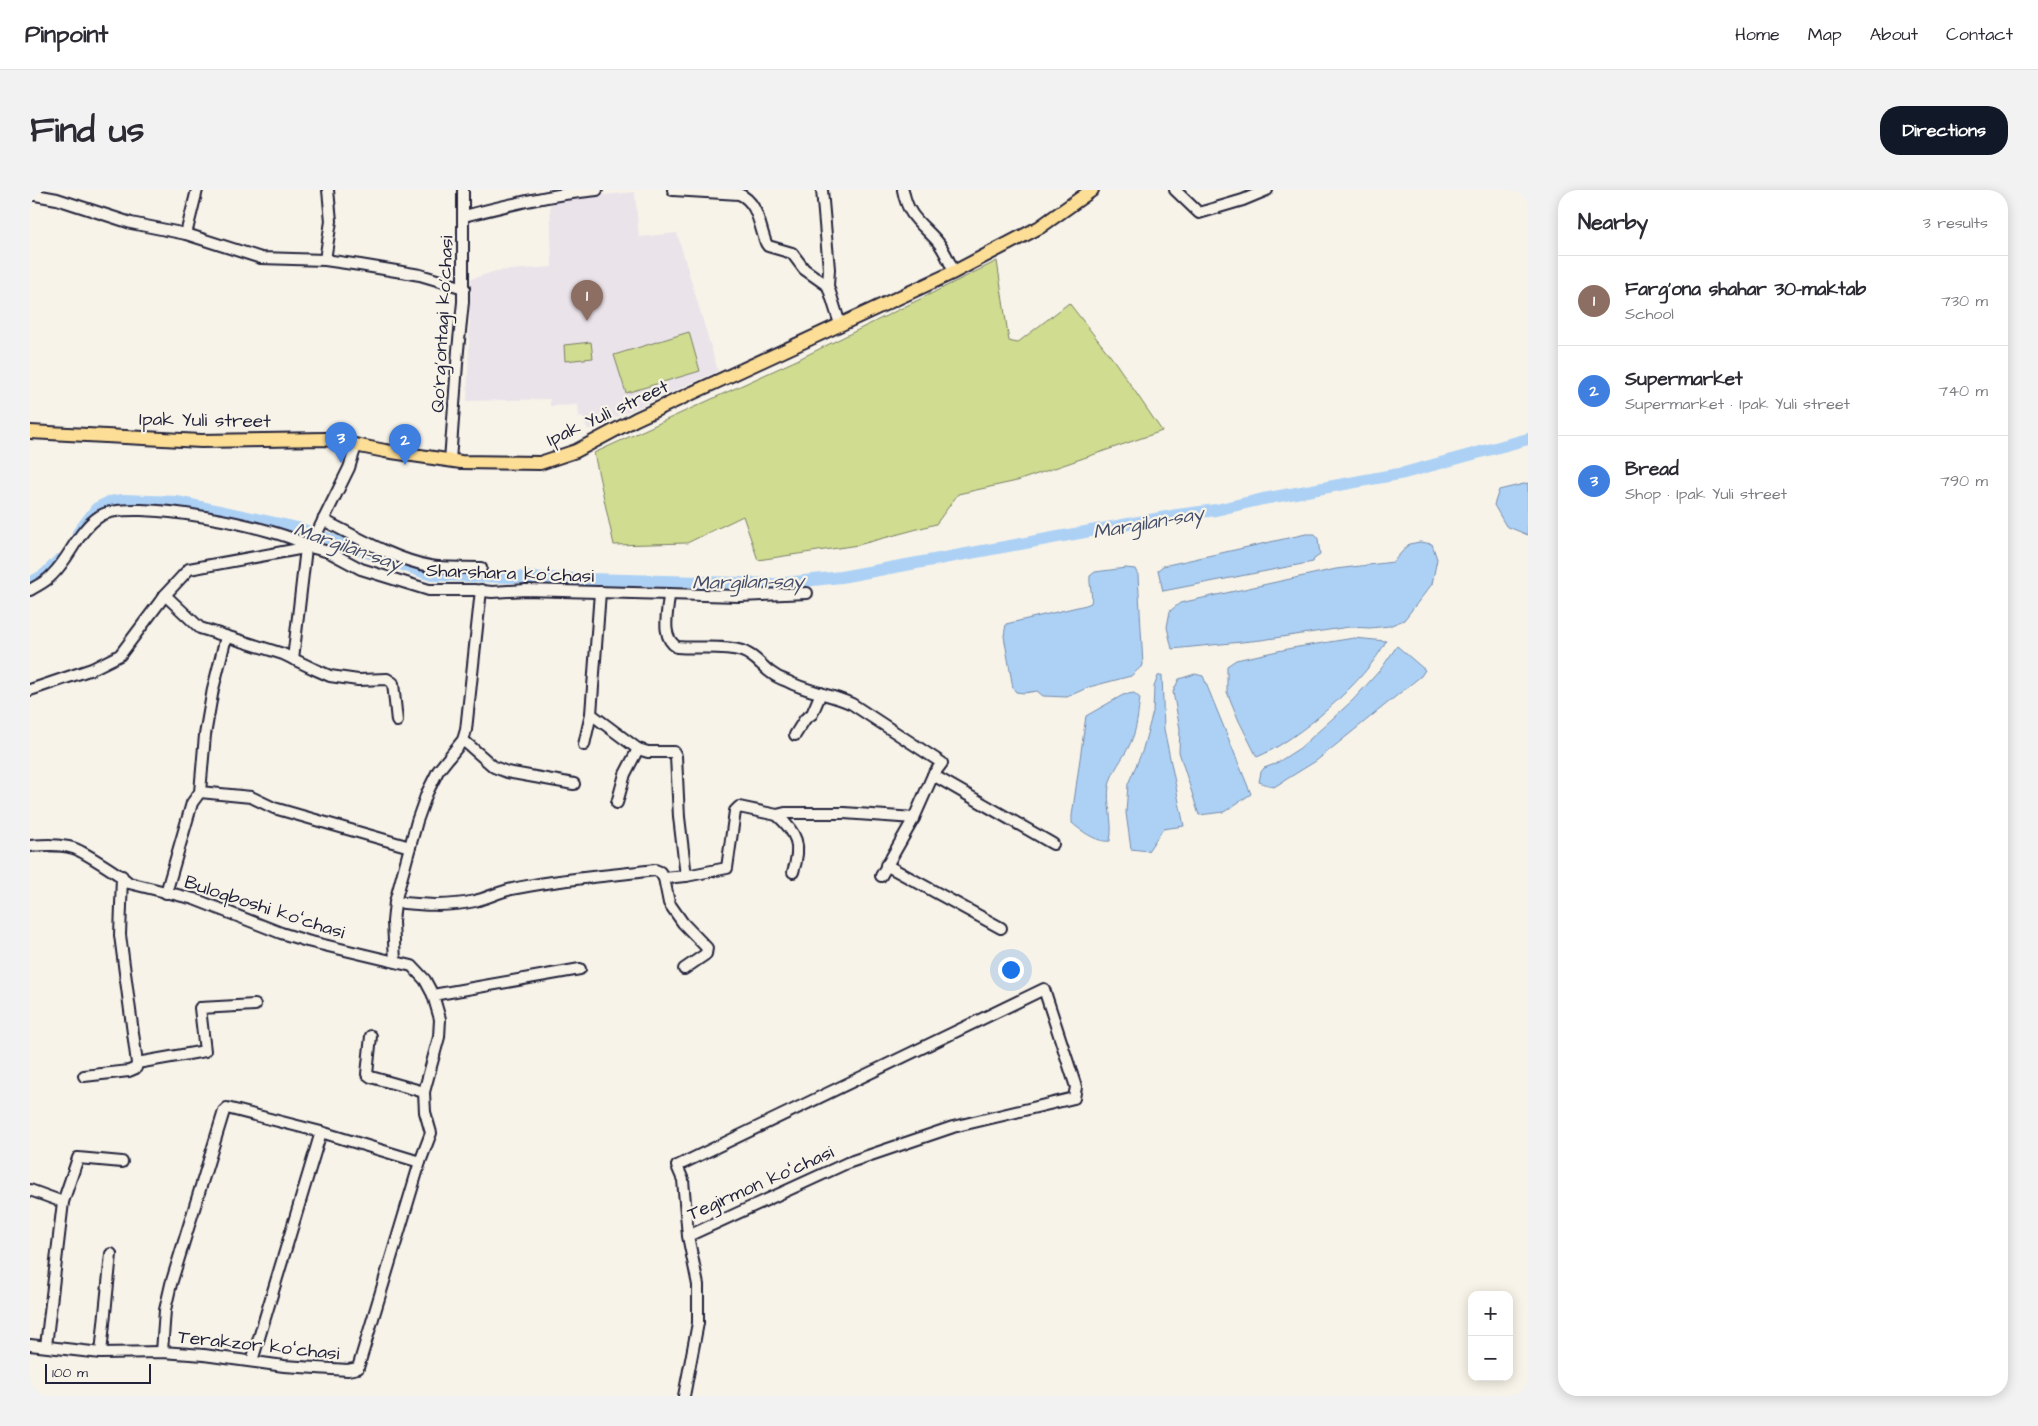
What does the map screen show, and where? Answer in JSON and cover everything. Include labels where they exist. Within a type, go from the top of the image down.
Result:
[{"type":"main road","name":"Ipak Yuli street","points":[[30,432],[201,441],[325,439],[356,446],[450,461],[486,464],[540,463],[576,451],[636,419],[954,272],[1040,227],[1092,190]]},
{"type":"street","points":[[186,234],[198,190]]},
{"type":"street","points":[[325,260],[331,221],[328,190]]},
{"type":"street","name":"Qo'rg'ontagi ko'chasi","points":[[450,461],[464,288],[464,190]]},
{"type":"street","points":[[464,216],[569,191],[597,190]]},
{"type":"street","points":[[673,190],[739,194],[748,198],[755,210],[768,246],[792,253],[804,269],[828,286]]},
{"type":"street","points":[[822,190],[829,269],[828,286],[840,324]]},
{"type":"street","points":[[903,190],[906,205],[925,230],[938,242],[954,272]]},
{"type":"street","points":[[1175,190],[1199,213],[1243,200],[1267,190]]},
{"type":"street","points":[[30,194],[57,199],[131,223],[186,234],[261,258],[325,260],[420,275],[464,288]]},
{"type":"street","points":[[293,659],[309,546],[318,532],[349,468],[356,446]]},
{"type":"street","points":[[30,590],[54,574],[86,528],[99,516],[112,510],[168,511],[266,530],[301,541],[309,546]]},
{"type":"street","points":[[323,520],[382,549],[419,563],[432,566],[481,568]]},
{"type":"street","name":"Sharshara koʻchasi","points":[[30,690],[92,669],[120,655],[165,595],[189,569],[309,546],[329,552],[361,569],[390,580],[429,590],[740,596],[807,593]]},
{"type":"street","points":[[395,961],[393,922],[395,902],[410,847],[427,793],[438,771],[463,740],[466,730],[481,590]]},
{"type":"street","points":[[584,745],[591,714],[600,592]]},
{"type":"street","points":[[165,595],[200,628],[283,654],[330,676],[358,680],[387,679],[392,683],[397,721]]},
{"type":"street","points":[[669,595],[666,632],[671,643],[678,647],[734,649],[745,652],[770,672],[788,682],[836,696],[852,704],[942,763],[933,775],[914,818],[881,876]]},
{"type":"street","points":[[166,893],[192,803],[200,792],[205,735],[213,689],[226,637]]},
{"type":"street","points":[[795,735],[805,719],[812,714],[821,693]]},
{"type":"street","points":[[591,714],[638,749],[648,752],[674,752],[676,756],[679,816],[686,876]]},
{"type":"street","points":[[463,740],[494,767],[507,772],[574,784]]},
{"type":"street","points":[[617,803],[625,774],[638,749]]},
{"type":"street","points":[[933,775],[1053,844]]},
{"type":"street","points":[[200,792],[251,797],[274,808],[410,847]]},
{"type":"street","points":[[664,878],[727,868],[735,810],[739,807],[777,815],[785,813],[844,813],[914,818]]},
{"type":"street","points":[[777,815],[790,826],[796,838],[798,858],[794,872]]},
{"type":"street","name":"Buloqboshi koʻchasi","points":[[30,846],[48,845],[74,848],[122,876],[128,882],[194,899],[281,933],[307,941],[412,966],[425,980],[433,995],[440,1019],[439,1037],[424,1092],[425,1112],[431,1133]]},
{"type":"street","points":[[886,865],[1001,928]]},
{"type":"street","points":[[395,902],[452,905],[511,889],[655,870],[660,872],[664,878],[669,902],[683,923],[707,948],[706,954],[684,969]]},
{"type":"street","points":[[84,1076],[134,1071],[137,1063],[120,935],[122,876]]},
{"type":"street","points":[[433,995],[580,969]]},
{"type":"street","name":"Tegirmon koʻchasi","points":[[1044,989],[1076,1087],[1074,1098],[953,1127],[847,1163],[688,1236],[683,1180],[677,1166],[1044,989]]},
{"type":"street","points":[[137,1063],[205,1051],[200,1008],[256,1005]]},
{"type":"street","points":[[371,1036],[367,1074],[371,1077],[424,1092]]},
{"type":"street","points":[[162,1352],[164,1310],[224,1111],[231,1107],[420,1162]]},
{"type":"street","points":[[252,1361],[321,1132]]},
{"type":"street","name":"Terakzor koʻchasi","points":[[30,1345],[101,1353],[162,1352],[293,1367],[348,1370],[358,1368],[420,1162],[431,1133]]},
{"type":"street","points":[[46,1346],[63,1202],[78,1158],[122,1162]]},
{"type":"street","points":[[30,1190],[63,1202]]},
{"type":"street","points":[[684,1396],[698,1323],[698,1285],[688,1236]]},
{"type":"street","points":[[101,1353],[111,1254]]},
{"type":"shaded area","points":[[635,192],[639,237],[677,233],[718,371],[588,430],[582,416],[579,417],[578,405],[550,406],[550,399],[467,401],[471,279],[496,271],[552,267],[550,200]]},
{"type":"green space","points":[[997,261],[1009,341],[1017,343],[1069,303],[1115,362],[1162,431],[1017,481],[958,494],[936,524],[858,545],[758,560],[743,516],[687,543],[614,545],[594,453],[797,360]]},
{"type":"green space","points":[[689,332],[700,371],[626,393],[614,355]]},
{"type":"green space","points":[[591,342],[593,358],[565,361],[564,345]]},
{"type":"water","points":[[1528,483],[1528,535],[1506,526],[1494,505],[1499,490]]},
{"type":"water","points":[[1306,534],[1315,534],[1318,539],[1320,555],[1313,562],[1163,591],[1158,570],[1163,566]]},
{"type":"water","points":[[1420,542],[1432,544],[1437,559],[1432,584],[1404,620],[1389,626],[1370,628],[1349,627],[1261,640],[1172,649],[1167,627],[1170,611],[1180,603],[1336,569],[1393,562],[1409,544]]},
{"type":"water","points":[[1126,568],[1135,569],[1138,575],[1143,665],[1131,676],[1089,687],[1067,697],[1043,696],[1037,691],[1016,692],[1013,688],[1004,636],[1006,624],[1091,603],[1090,576],[1095,572]]},
{"type":"water","points":[[1354,638],[1386,641],[1377,657],[1329,708],[1291,738],[1257,757],[1227,692],[1227,666],[1236,660],[1292,648]]},
{"type":"water","points":[[1397,646],[1425,670],[1421,676],[1316,761],[1274,787],[1259,782],[1264,768],[1275,764],[1300,748],[1353,700],[1381,669]]},
{"type":"water","points":[[1195,674],[1203,676],[1251,794],[1224,812],[1199,815],[1179,752],[1180,729],[1173,692],[1179,679]]},
{"type":"water","points":[[1162,675],[1164,729],[1184,826],[1163,829],[1148,851],[1131,849],[1126,813],[1128,784],[1142,752],[1153,712],[1154,687],[1158,676]]},
{"type":"water","points":[[1134,693],[1140,698],[1134,733],[1109,786],[1110,841],[1100,840],[1085,833],[1072,823],[1086,716],[1123,695]]},
{"type":"waterway","name":"Margilan-say","points":[[78,533],[97,508],[109,502],[123,500],[178,502],[298,528],[432,575],[776,584],[841,577],[1177,515],[1216,510],[1263,499],[1404,473],[1528,439]]},
{"type":"waterway","name":"Margilan-say","points":[[30,583],[44,575],[59,560]]},
{"type":"place","name":"Farg'ona shahar 30-maktab","points":[[587,321]]},
{"type":"place","name":"Bread","points":[[341,463]]},
{"type":"place","name":"Supermarket","points":[[405,465]]}]
